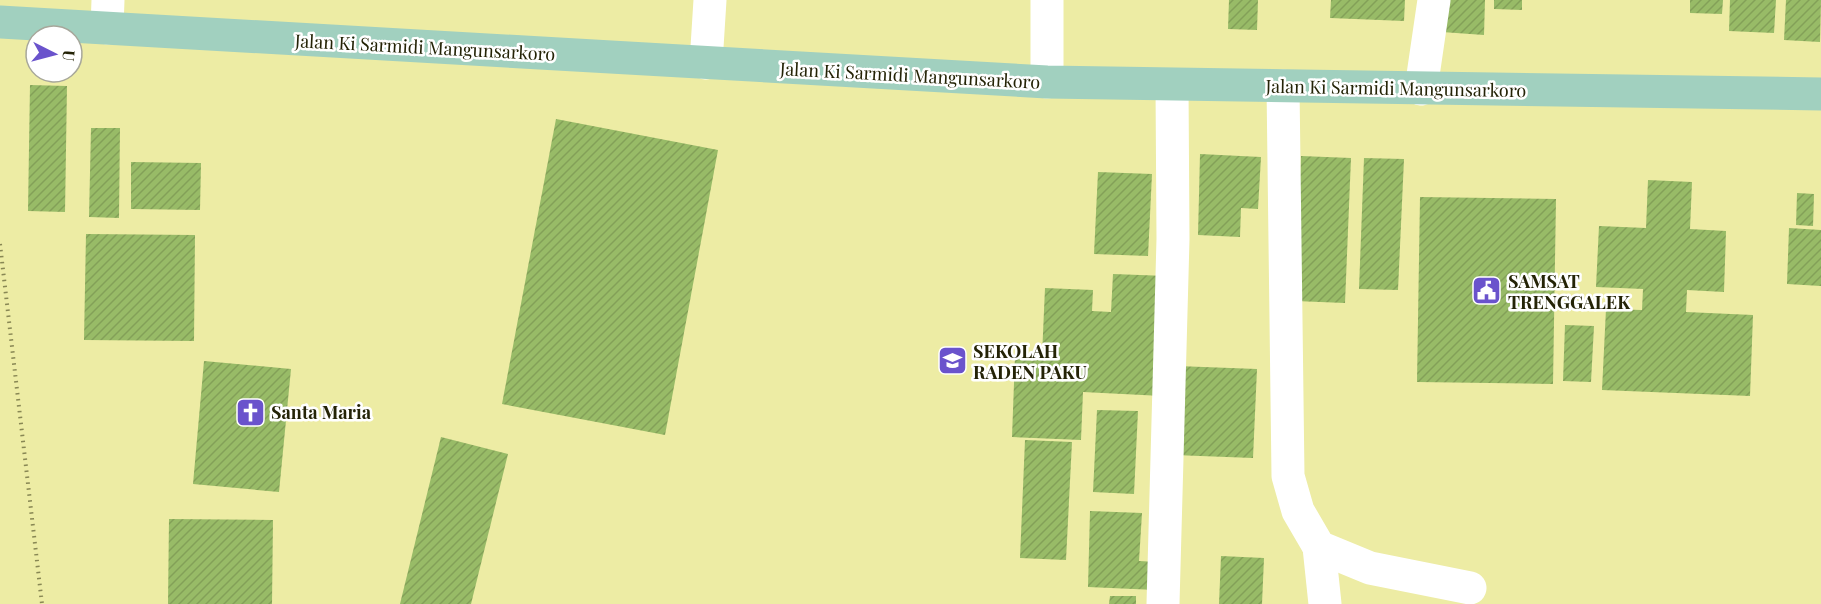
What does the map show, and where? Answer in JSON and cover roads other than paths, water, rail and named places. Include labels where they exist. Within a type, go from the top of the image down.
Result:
[{"type":"main road","name":"Jalan Ki Sarmidi Mangunsarkoro","points":[[0,22],[107,14],[706,63],[1047,82],[1821,94]]},
{"type":"street","points":[[706,63],[710,0]]},
{"type":"street","points":[[1047,0],[1047,82]]},
{"type":"street","points":[[1421,88],[1434,0]]},
{"type":"street","points":[[1163,604],[1173,239],[1172,85]]},
{"type":"street","points":[[1284,86],[1288,476],[1298,511],[1319,547],[1324,604]]},
{"type":"street","points":[[1319,547],[1370,568],[1470,588]]},
{"type":"place","name":"SAMSAT TRENGGALEK","points":[[1487,291]]},
{"type":"place","name":"SEKOLAH RADEN PAKU","points":[[952,361]]},
{"type":"place","name":"Santa Maria","points":[[250,412]]}]
